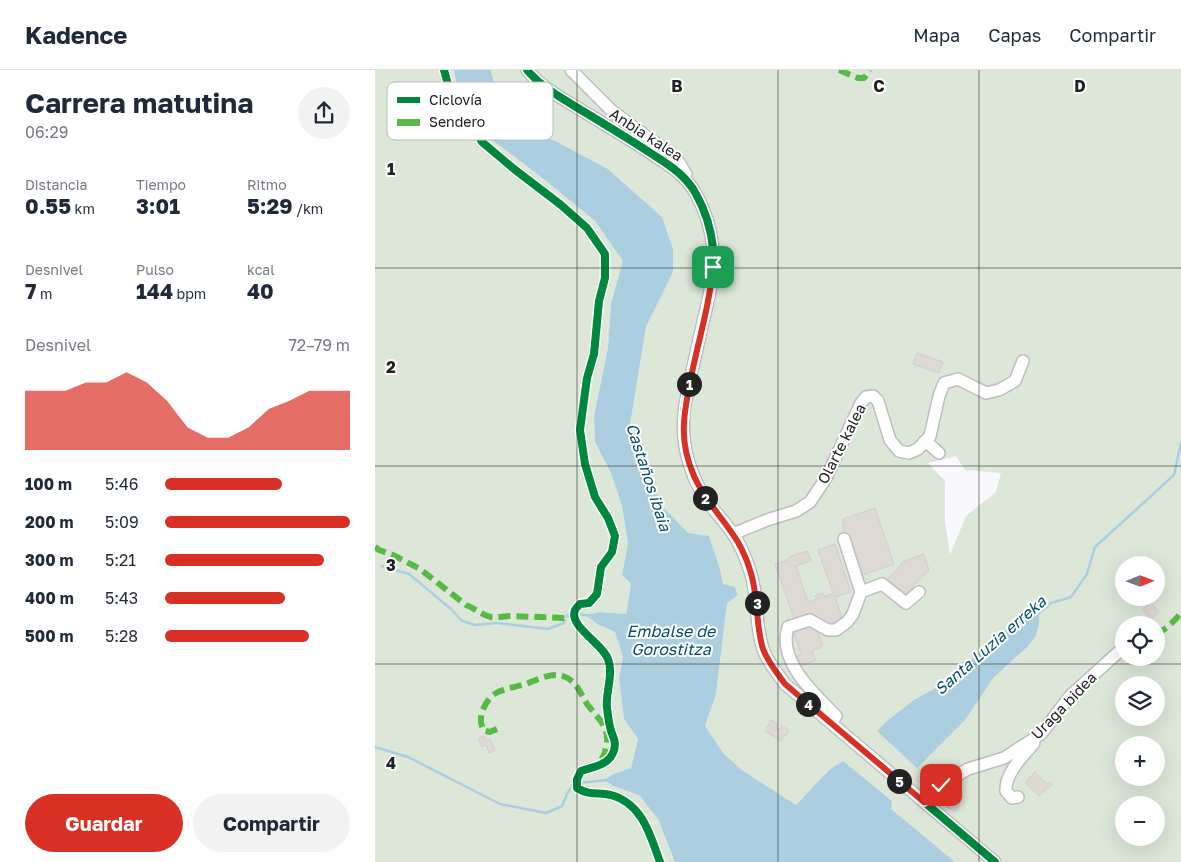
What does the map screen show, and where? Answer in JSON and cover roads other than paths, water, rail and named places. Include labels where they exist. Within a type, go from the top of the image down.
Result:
[{"type":"street","name":"Anbia kalea","points":[[527,70],[538,82]]},
{"type":"street","points":[[571,70],[611,110],[677,159],[689,182]]},
{"type":"street","name":"Anbia kalea","points":[[553,93],[674,168],[689,182],[702,206],[711,236],[713,257],[712,280],[683,415],[684,438],[694,477],[706,499],[733,534]]},
{"type":"street","points":[[939,453],[924,442],[930,436],[939,396],[944,383],[958,379],[985,393],[999,390],[1015,381],[1023,361]]},
{"type":"street","name":"Olarte kalea","points":[[733,534],[796,511],[810,502],[827,478],[861,403],[866,397],[873,396],[879,401],[890,440],[899,451],[909,453],[918,449],[924,442]]},
{"type":"street","points":[[733,534],[742,550],[752,576],[763,649],[769,663],[785,684],[995,862]]},
{"type":"street","points":[[831,723],[836,716],[800,678],[794,667],[789,656],[786,633],[788,627],[810,620],[828,630],[836,630],[847,622],[853,614],[861,592],[844,539]]},
{"type":"street","points":[[861,592],[883,584],[906,603],[919,592]]},
{"type":"street","name":"Uraga bidea","points":[[924,802],[941,785],[968,769],[1004,758],[1041,734],[1070,696],[1115,655]]},
{"type":"street","points":[[1019,797],[1012,798],[1006,791],[1006,786],[1016,765],[1041,734]]},
{"type":"water","name":"Embalse de Gorostitza","points":[[454,70],[491,70],[494,82],[456,82]]},
{"type":"water","name":"Embalse de Gorostitza","points":[[492,140],[553,140],[608,169],[662,217],[673,249],[673,272],[646,327],[630,425],[662,506],[688,533],[709,536],[723,584],[735,587],[738,595],[727,603],[716,694],[705,726],[724,754],[742,770],[796,805],[829,770],[843,761],[892,801],[891,809],[955,862],[675,862],[658,819],[639,795],[613,786],[604,780],[613,774],[631,768],[638,739],[624,719],[619,678],[623,657],[615,632],[597,624],[586,615],[599,612],[626,614],[631,584],[622,575],[628,543],[622,506],[611,473],[595,442],[594,416],[608,348],[611,304],[623,261],[595,221]]},
{"type":"water","points":[[1032,610],[1039,613],[1039,624],[1035,637],[1027,647],[994,677],[965,720],[917,768],[877,731],[914,700],[947,682]]},
{"type":"waterway","name":"Santa Luzia erreka","points":[[1038,614],[1051,603],[1071,597],[1087,574],[1095,547],[1174,475],[1181,443]]},
{"type":"waterway","points":[[382,566],[409,574],[451,609],[462,621],[475,625],[497,623],[548,629],[564,623],[565,620]]},
{"type":"waterway","points":[[567,617],[573,612]]},
{"type":"waterway","points":[[576,613],[589,616]]},
{"type":"waterway","points":[[375,747],[408,757],[500,804],[546,813],[562,806],[567,794],[574,783],[576,783]]},
{"type":"waterway","points":[[579,783],[607,780]]},
{"type":"water label","name":"Castaños ibaia","points":[[649,477]]}]
